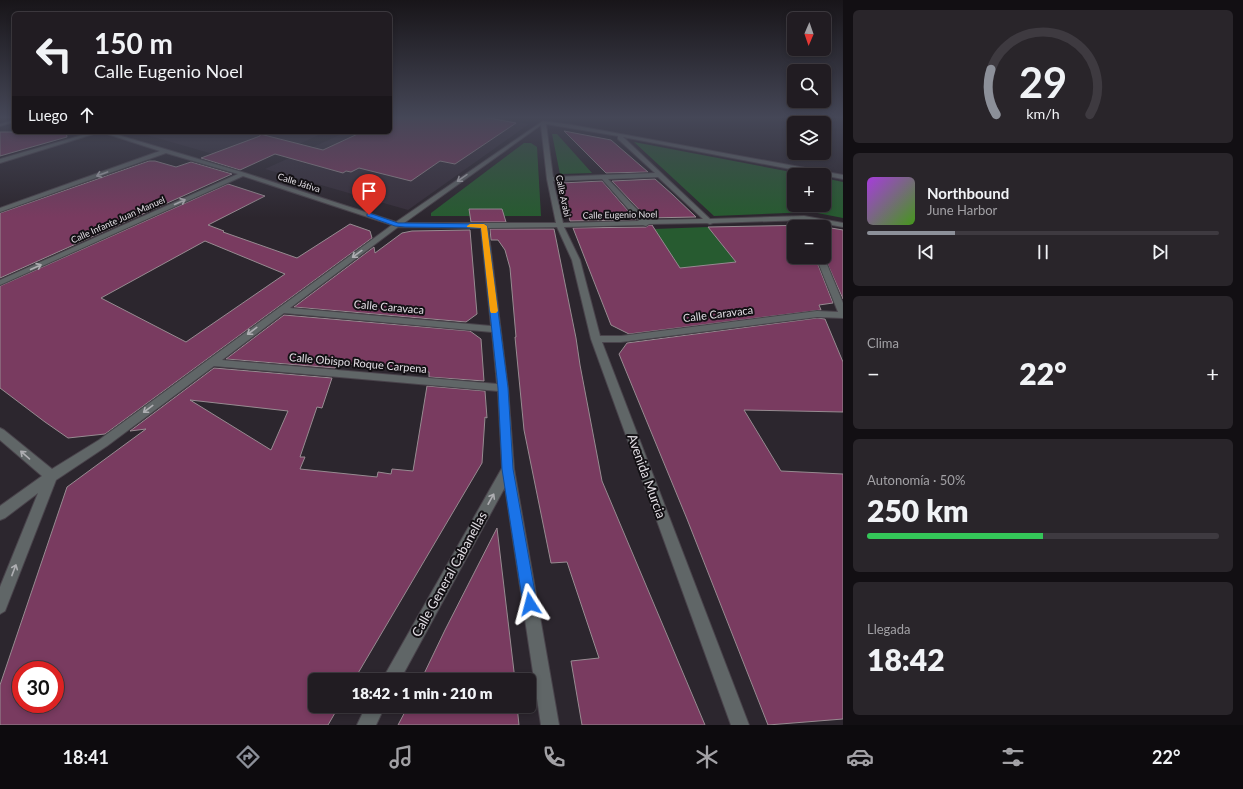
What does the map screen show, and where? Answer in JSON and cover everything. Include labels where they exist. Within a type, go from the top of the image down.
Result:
[{"type":"street","points":[[0,161],[34,151]]},
{"type":"street","points":[[0,210],[165,151]]},
{"type":"street","name":"Calle Játiva","points":[[165,151],[244,174],[397,224]]},
{"type":"street","points":[[0,514],[51,476],[103,443],[397,224],[502,151]]},
{"type":"street","name":"Calle Arabi","points":[[547,151],[550,179],[560,225]]},
{"type":"street","points":[[634,151],[710,222]]},
{"type":"street","points":[[705,151],[843,177]]},
{"type":"street","name":"Calle Infante Juan Manuel","points":[[0,283],[244,174]]},
{"type":"street","points":[[550,179],[660,175]]},
{"type":"street","points":[[603,177],[646,224]]},
{"type":"street","name":"Calle Eugenio Noel","points":[[397,224],[413,226],[646,224],[804,218],[843,225]]},
{"type":"street","name":"Avenida Murcia","points":[[560,225],[576,260],[596,339],[740,725]]},
{"type":"street","points":[[484,226],[503,388],[508,469],[550,725]]},
{"type":"street","points":[[823,264],[841,303],[843,314]]},
{"type":"street","name":"Calle Caravaca","points":[[280,310],[496,329]]},
{"type":"street","name":"Calle Caravaca","points":[[596,339],[621,339],[817,314],[843,314]]},
{"type":"street","name":"Calle Obispo Roque Carpena","points":[[211,362],[503,388]]},
{"type":"street","points":[[0,433],[51,476]]},
{"type":"street","name":"Calle General Cabanellas","points":[[395,673],[508,469]]},
{"type":"street","points":[[0,606],[51,476]]},
{"type":"street","points":[[366,725],[372,713]]},
{"type":"shaded area","points":[[202,151],[221,151],[213,154]]},
{"type":"shaded area","points":[[305,151],[491,151],[408,210],[265,169]]},
{"type":"green space","points":[[514,151],[537,151],[541,216],[431,216],[431,213]]},
{"type":"green space","points":[[555,151],[572,151],[592,173],[560,174]]},
{"type":"green space","points":[[644,151],[680,151],[787,171],[787,212],[812,212],[714,216]]},
{"type":"green space","points":[[831,179],[843,182],[843,218],[812,212],[831,212]]},
{"type":"green space","points":[[708,227],[736,262],[680,268],[654,229]]},
{"type":"building","points":[[0,151],[18,151],[0,156]]},
{"type":"building","points":[[220,151],[475,151],[455,164],[440,161],[411,181],[359,168],[351,172],[346,171],[343,173],[275,154],[240,170],[201,158]]},
{"type":"building","points":[[584,151],[624,151],[648,172],[606,173]]},
{"type":"building","points":[[149,161],[155,161],[176,167],[191,162],[232,174],[0,278],[0,213]]},
{"type":"building","points":[[655,179],[696,217],[647,218],[612,181]]},
{"type":"building","points":[[602,181],[636,220],[570,221],[561,183]]},
{"type":"building","points":[[228,184],[265,196],[208,225],[224,231],[223,232],[297,258],[350,224],[370,231],[372,238],[105,434],[68,438],[0,388],[0,286]],"holes":[[[205,241],[285,274],[186,342],[101,298]]]},
{"type":"building","points":[[469,209],[502,209],[506,222],[471,222]]},
{"type":"building","points":[[652,225],[680,268],[736,262],[708,227],[787,225],[787,264],[818,264],[833,303],[819,305],[821,310],[629,334],[611,325],[573,228],[646,227]]},
{"type":"building","points":[[831,228],[843,230],[843,299],[828,264],[831,264]]},
{"type":"building","points":[[490,229],[554,229],[576,338],[602,481],[705,725],[582,725],[571,661],[599,658],[567,562],[551,563],[524,430],[510,268],[505,250],[498,240],[491,240]]},
{"type":"building","points":[[470,230],[477,314],[466,322],[294,307],[374,247],[375,253],[402,233],[412,231]]},
{"type":"building","points":[[284,315],[470,331],[481,339],[484,381],[429,377],[429,372],[337,363],[335,368],[226,359]]},
{"type":"building","points":[[817,318],[825,319],[843,362],[843,412],[744,410],[781,471],[843,474],[843,719],[768,725],[687,519],[619,354],[627,343]]},
{"type":"building","points":[[214,368],[332,378],[322,408],[317,407],[300,457],[305,457],[300,469],[377,477],[378,472],[391,474],[392,469],[413,471],[427,386],[485,391],[487,418],[485,417],[482,463],[358,673],[308,673],[308,713],[335,713],[328,725],[0,725],[0,685],[67,487],[146,429],[130,431]],"holes":[[[190,400],[288,411],[271,450]]]},
{"type":"building","points":[[497,528],[514,673],[424,673]]},
{"type":"building","points":[[404,713],[518,713],[519,725],[398,725]]},
{"type":"slow traffic","points":[[470,226],[484,226],[494,311]]},
{"type":"route","points":[[369,215],[397,224],[413,226],[484,226],[503,388],[508,469],[530,604]]}]
